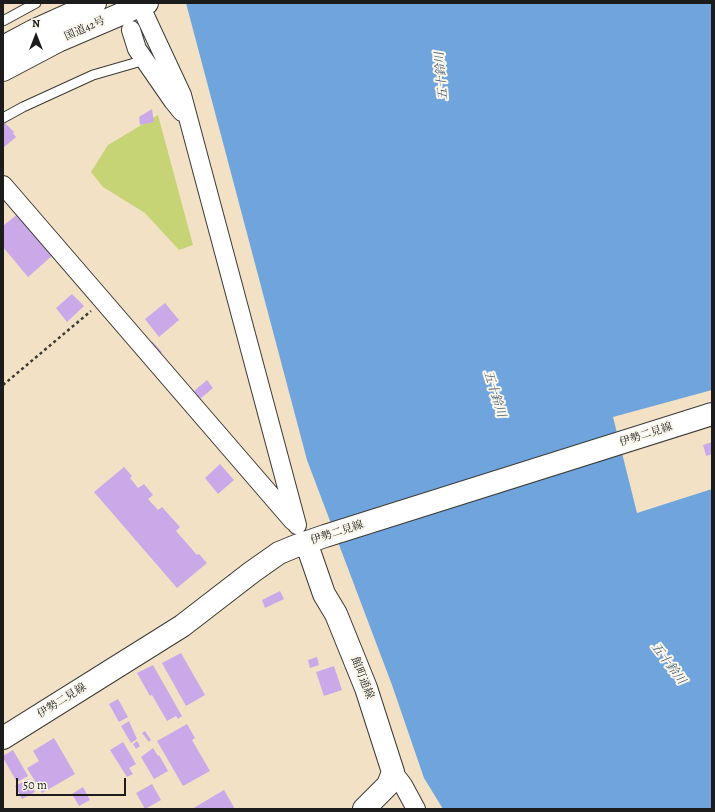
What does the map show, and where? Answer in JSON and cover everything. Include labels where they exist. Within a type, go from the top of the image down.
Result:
[{"type":"main road","name":"国道42号","points":[[3,48],[33,31],[95,3]]},
{"type":"main road","name":"国道42号","points":[[3,70],[58,41],[144,4]]},
{"type":"main road","name":"伊勢二見線","points":[[3,738],[182,626],[252,572],[309,534],[712,414]]},
{"type":"main road","name":"館町通線","points":[[309,534],[324,594],[336,614],[366,688],[393,772]]},
{"type":"main road","points":[[364,809],[388,785],[393,772]]},
{"type":"street","points":[[144,4],[182,95],[309,534]]},
{"type":"street","points":[[131,30],[137,48],[173,101],[189,121]]},
{"type":"street","points":[[3,185],[309,534]]},
{"type":"street","points":[[393,772],[403,785],[416,809]]},
{"type":"lane","points":[[3,21],[36,3]]},
{"type":"lane","points":[[3,118],[23,107],[94,75],[145,60]]},
{"type":"path","points":[[3,385],[103,300]]},
{"type":"green space","points":[[158,115],[193,245],[179,250],[145,213],[103,187],[91,172],[108,145]]},
{"type":"water","name":"五十鈴川","points":[[186,3],[712,3],[712,390],[613,417],[637,513],[712,489],[712,809],[443,809],[424,778],[392,685],[307,460]]},
{"type":"building","points":[[152,109],[154,122],[140,125],[139,117]]},
{"type":"building","points":[[3,121],[14,132],[13,133],[16,137],[3,148]]},
{"type":"building","points":[[19,213],[53,255],[28,277],[3,247],[3,226]]},
{"type":"building","points":[[72,294],[84,306],[67,322],[56,308]]},
{"type":"building","points":[[165,303],[179,320],[159,337],[145,319]]},
{"type":"building","points":[[152,341],[162,352],[157,356],[148,346]]},
{"type":"building","points":[[207,380],[213,388],[200,399],[194,391]]},
{"type":"building","points":[[712,442],[712,454],[706,456],[703,445]]},
{"type":"building","points":[[220,464],[234,480],[218,494],[205,478]]},
{"type":"building","points":[[124,467],[132,476],[130,478],[138,488],[144,484],[153,495],[148,499],[158,510],[162,507],[180,527],[176,531],[197,555],[199,554],[207,563],[177,588],[94,492]]},
{"type":"building","points":[[280,591],[284,599],[265,608],[262,600]]},
{"type":"building","points":[[181,653],[205,695],[186,706],[162,663]]},
{"type":"building","points":[[317,657],[319,665],[310,668],[308,660]]},
{"type":"building","points":[[153,665],[182,716],[178,719],[176,716],[167,721],[137,673]]},
{"type":"building","points":[[334,666],[342,690],[324,696],[316,672]]},
{"type":"building","points":[[118,699],[128,717],[119,722],[109,704]]},
{"type":"building","points":[[129,721],[137,739],[131,743],[121,726]]},
{"type":"building","points":[[187,724],[195,738],[192,740],[210,771],[183,786],[157,741]]},
{"type":"building","points":[[145,731],[151,740],[149,742],[142,733]]},
{"type":"building","points":[[54,738],[75,774],[42,793],[27,768],[39,761],[33,751]]},
{"type":"building","points":[[137,741],[140,746],[136,749],[133,744]]},
{"type":"building","points":[[123,742],[136,764],[129,768],[133,774],[127,777],[110,750]]},
{"type":"building","points":[[153,748],[158,756],[159,755],[168,771],[154,779],[141,757]]},
{"type":"building","points":[[13,750],[28,776],[17,782],[3,758],[3,756]]},
{"type":"building","points":[[28,779],[35,792],[22,799],[15,786]]},
{"type":"building","points":[[152,784],[161,800],[145,809],[136,793]]},
{"type":"building","points":[[83,787],[90,800],[79,806],[72,794]]},
{"type":"building","points":[[224,790],[235,809],[192,809]]}]
